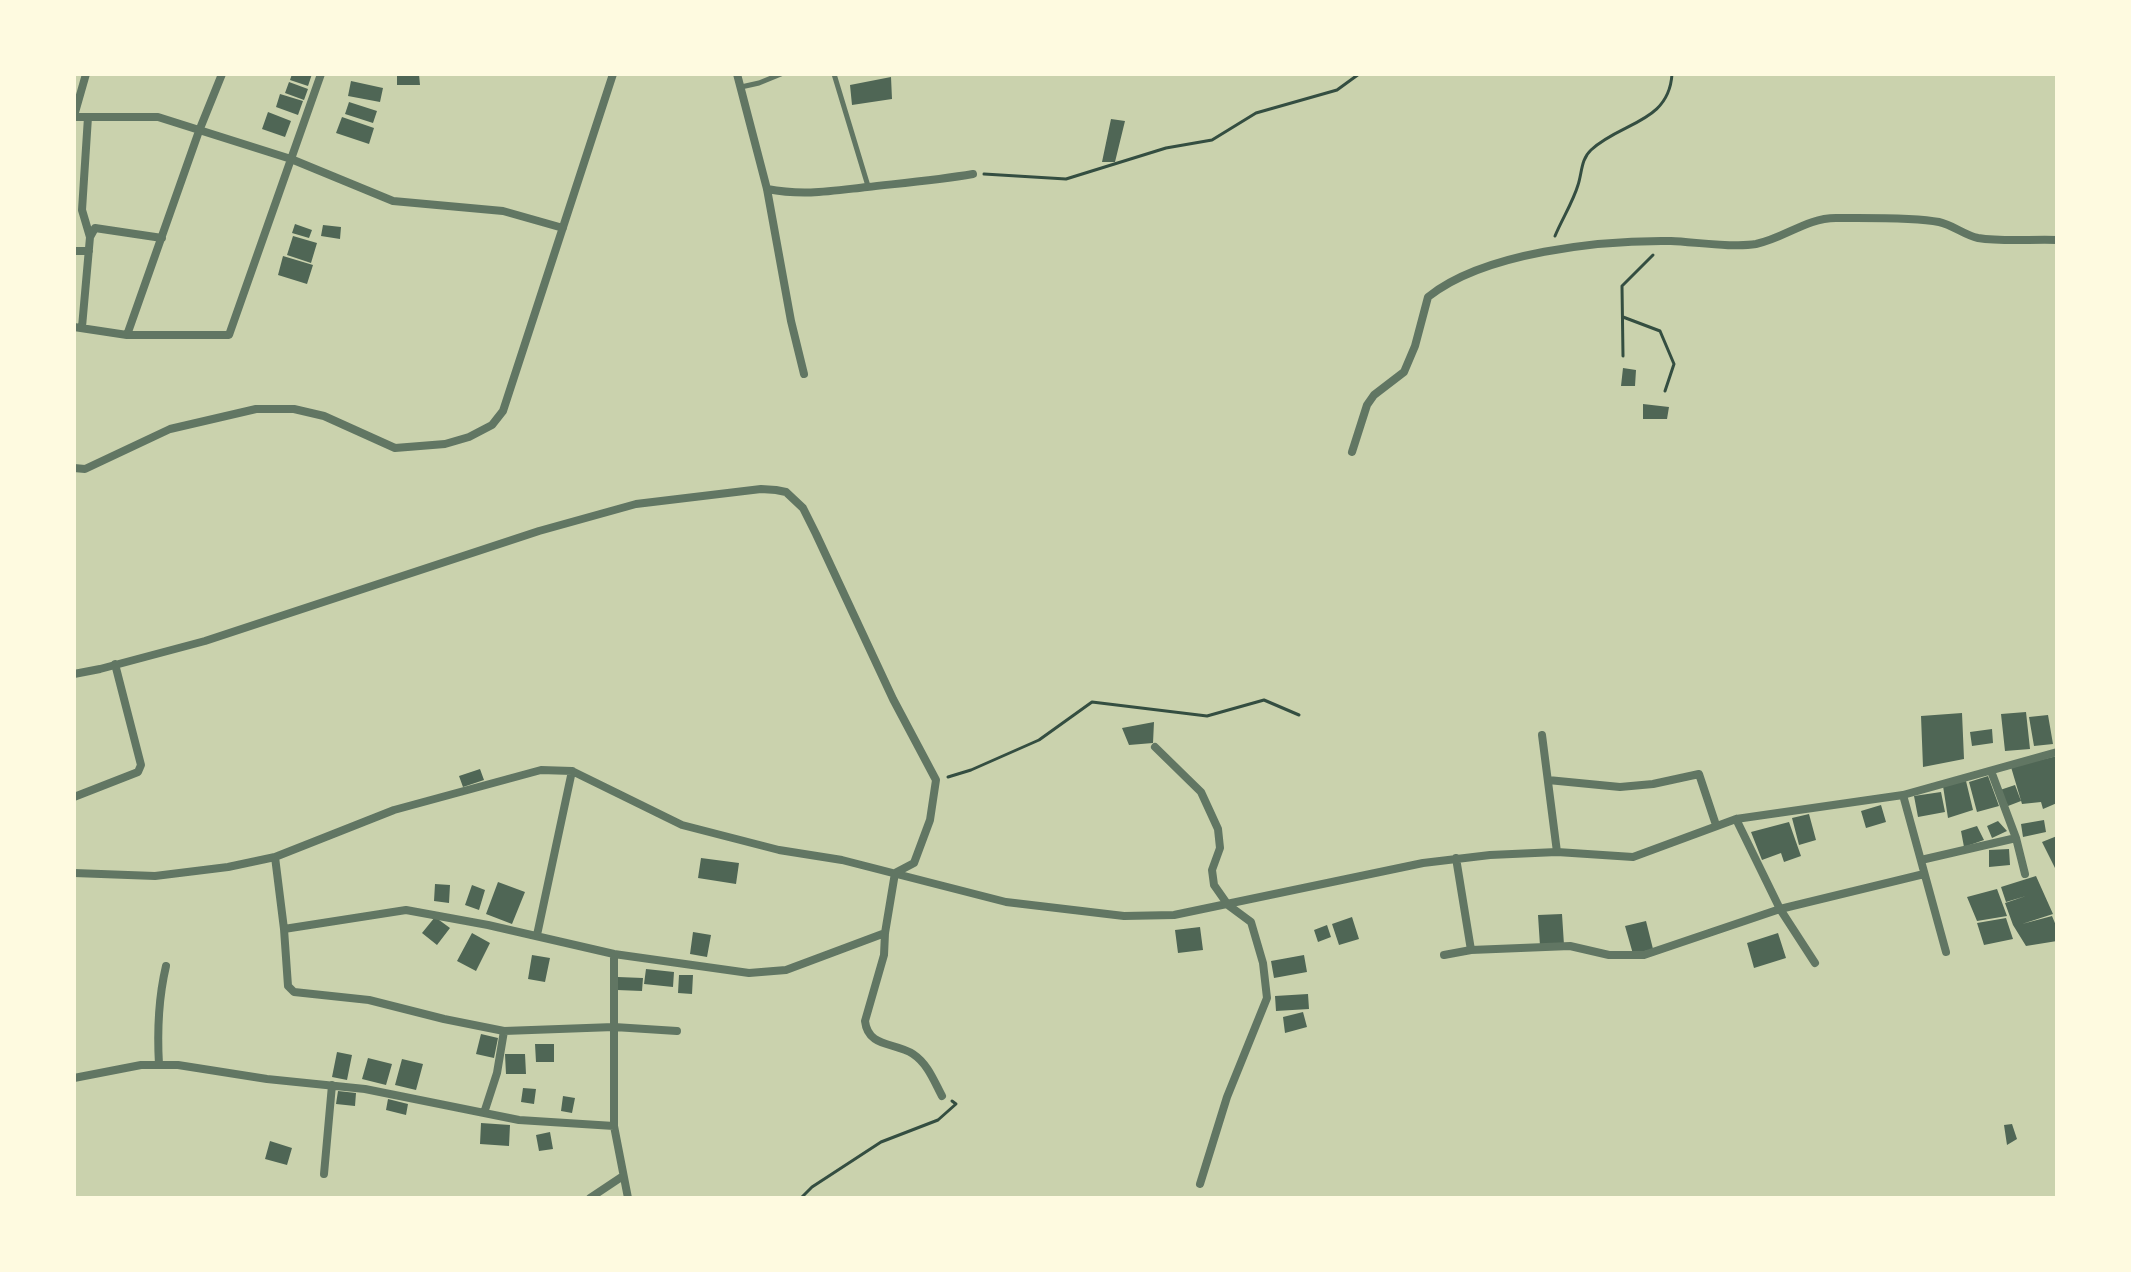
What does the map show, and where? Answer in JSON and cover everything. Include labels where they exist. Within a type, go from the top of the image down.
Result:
[{"type":"street","points":[[86,74],[74,117],[158,117],[291,159],[393,201],[503,211],[563,228]]},
{"type":"street","points":[[127,335],[222,74]]},
{"type":"street","points":[[88,117],[82,210],[90,237],[78,327],[127,335],[229,335],[321,74]]},
{"type":"street","points":[[74,468],[85,469],[170,429],[256,409],[294,409],[324,416],[395,448],[445,444],[469,437],[492,425],[503,411],[613,74]]},
{"type":"street","points":[[737,74],[767,189],[788,307],[804,374]]},
{"type":"street","points":[[767,189],[806,194],[913,184],[973,174]]},
{"type":"street","points":[[1352,452],[1367,405],[1374,395],[1404,372],[1415,346],[1428,297],[1460,276],[1527,255],[1573,246],[1667,241],[1755,244],[1788,233],[1812,220],[1833,218],[1935,221],[1979,238],[2057,240]]},
{"type":"street","points":[[90,237],[95,228],[162,238]]},
{"type":"street","points":[[74,251],[89,251]]},
{"type":"street","points":[[74,674],[205,641],[539,531],[636,504],[761,489],[786,492],[803,508],[893,699],[936,780],[930,820],[914,863],[895,873]]},
{"type":"street","points":[[74,797],[138,772],[141,765],[115,664]]},
{"type":"street","points":[[1542,735],[1557,852]]},
{"type":"street","points":[[1155,747],[1201,792],[1218,829],[1220,848],[1212,878],[1228,905],[1251,922],[1263,963],[1267,998],[1227,1097],[1200,1184]]},
{"type":"street","points":[[74,873],[155,876],[228,867],[275,857],[394,810],[541,770],[572,771],[682,825],[779,850],[842,860],[1006,902],[1124,916],[1174,915],[1456,858],[1557,852],[1633,857],[1736,819],[1903,795],[2057,752]]},
{"type":"street","points":[[537,935],[572,771]]},
{"type":"street","points":[[1991,771],[2016,838],[2025,874]]},
{"type":"street","points":[[1548,780],[1620,787],[1699,774],[1716,825]]},
{"type":"street","points":[[1903,795],[1946,952]]},
{"type":"street","points":[[1736,819],[1780,909],[1815,963]]},
{"type":"street","points":[[1921,860],[2016,838]]},
{"type":"street","points":[[275,857],[288,986],[294,992],[369,1000],[504,1031],[614,1027],[677,1031]]},
{"type":"street","points":[[1456,858],[1471,950]]},
{"type":"street","points":[[895,873],[884,955],[865,1021],[866,1030],[871,1038],[912,1053],[927,1067],[942,1096]]},
{"type":"street","points":[[1444,955],[1471,950],[1570,946],[1609,955],[1644,955],[1780,909],[1924,874]]},
{"type":"street","points":[[284,929],[406,910],[537,935],[614,954],[749,973],[786,970],[885,933]]},
{"type":"street","points":[[614,954],[614,1126],[628,1198]]},
{"type":"street","points":[[159,1065],[158,1008],[166,966]]},
{"type":"street","points":[[484,1113],[497,1073],[504,1031]]},
{"type":"street","points":[[74,1078],[141,1065],[178,1065],[267,1079],[332,1085],[519,1120],[614,1126]]},
{"type":"street","points":[[324,1174],[332,1085]]},
{"type":"street","points":[[590,1198],[623,1176]]},
{"type":"lane","points":[[741,87],[781,74]]},
{"type":"lane","points":[[834,74],[869,187]]},
{"type":"path","points":[[973,174],[1066,179],[1166,148],[1212,140],[1256,113],[1337,90],[1359,74]]},
{"type":"path","points":[[1558,251],[1554,237],[1578,186],[1583,161],[1589,151],[1654,114],[1671,91],[1672,74]]},
{"type":"path","points":[[1623,356],[1622,286],[1667,241]]},
{"type":"path","points":[[1623,317],[1660,331],[1674,364],[1665,391]]},
{"type":"path","points":[[936,780],[971,770],[1039,740],[1092,702],[1207,716],[1264,700],[1299,715]]},
{"type":"path","points":[[801,1198],[812,1187],[881,1142],[938,1120],[956,1104],[942,1096]]},
{"type":"green space","points":[[74,74],[2057,74],[2057,1198],[74,1198]]},
{"type":"building","points":[[292,74],[312,74],[308,86],[290,80]]},
{"type":"building","points":[[397,74],[419,74],[420,85],[397,85]]},
{"type":"building","points":[[891,77],[892,99],[852,105],[850,85]]},
{"type":"building","points":[[351,81],[383,88],[380,102],[348,96]]},
{"type":"building","points":[[289,82],[308,89],[304,100],[285,93]]},
{"type":"building","points":[[280,94],[303,101],[298,115],[276,107]]},
{"type":"building","points":[[349,102],[377,111],[373,123],[345,114]]},
{"type":"building","points":[[268,112],[291,121],[285,137],[262,129]]},
{"type":"building","points":[[342,117],[374,128],[369,144],[336,133]]},
{"type":"building","points":[[1111,119],[1125,121],[1115,162],[1102,162]]},
{"type":"building","points":[[295,224],[312,230],[309,238],[292,233]]},
{"type":"building","points":[[323,225],[341,227],[340,239],[321,236]]},
{"type":"building","points":[[293,236],[317,243],[311,263],[287,255]]},
{"type":"building","points":[[283,256],[313,265],[307,284],[278,275]]},
{"type":"building","points":[[1623,368],[1636,370],[1635,386],[1621,386]]},
{"type":"building","points":[[1643,404],[1669,407],[1667,419],[1643,419]]},
{"type":"building","points":[[2026,712],[2030,749],[2005,751],[2001,714]]},
{"type":"building","points":[[1962,713],[1964,759],[1923,767],[1921,716]]},
{"type":"building","points":[[2048,715],[2053,744],[2034,746],[2029,717]]},
{"type":"building","points":[[1154,722],[1153,743],[1129,745],[1122,728]]},
{"type":"building","points":[[1992,729],[1993,743],[1972,746],[1970,732]]},
{"type":"building","points":[[2057,756],[2057,803],[2043,809],[2041,802],[2022,804],[2011,767]]},
{"type":"building","points":[[480,769],[484,780],[463,787],[459,776]]},
{"type":"building","points":[[1988,776],[1999,806],[1977,812],[1969,782]]},
{"type":"building","points":[[1966,781],[1973,810],[1948,818],[1943,786]]},
{"type":"building","points":[[2015,785],[2021,801],[2008,806],[2000,790]]},
{"type":"building","points":[[1941,792],[1945,812],[1918,817],[1914,796]]},
{"type":"building","points":[[1881,805],[1886,822],[1866,828],[1861,811]]},
{"type":"building","points":[[1809,814],[1816,840],[1799,845],[1792,818]]},
{"type":"building","points":[[2044,820],[2046,832],[2023,837],[2021,824]]},
{"type":"building","points":[[1998,821],[2007,831],[1992,838],[1987,826]]},
{"type":"building","points":[[1789,822],[1801,856],[1784,862],[1781,853],[1762,860],[1751,832]]},
{"type":"building","points":[[1977,826],[1984,840],[1964,847],[1961,831]]},
{"type":"building","points":[[2057,836],[2057,872],[2042,842]]},
{"type":"building","points":[[2009,849],[2010,865],[1989,867],[1989,850]]},
{"type":"building","points":[[701,858],[739,863],[736,884],[698,878]]},
{"type":"building","points":[[2036,876],[2053,914],[2022,924],[2052,916],[2057,928],[2057,941],[2026,946],[2013,925],[2005,903],[2026,896],[2006,902],[2001,887]]},
{"type":"building","points":[[498,882],[525,892],[512,924],[486,914]]},
{"type":"building","points":[[435,884],[450,885],[449,903],[434,901]]},
{"type":"building","points":[[472,885],[485,890],[479,910],[465,905]]},
{"type":"building","points":[[1997,889],[2007,916],[1977,921],[1967,897]]},
{"type":"building","points":[[1562,914],[1564,945],[1540,946],[1538,915]]},
{"type":"building","points":[[435,917],[450,928],[437,945],[422,933]]},
{"type":"building","points":[[1352,917],[1359,939],[1339,945],[1332,924]]},
{"type":"building","points":[[2006,918],[2013,939],[1984,945],[1977,923]]},
{"type":"building","points":[[1646,921],[1653,949],[1633,954],[1625,926]]},
{"type":"building","points":[[1327,925],[1331,937],[1318,942],[1314,930]]},
{"type":"building","points":[[1200,927],[1203,950],[1178,953],[1175,930]]},
{"type":"building","points":[[693,932],[711,935],[707,957],[690,954]]},
{"type":"building","points":[[472,933],[490,943],[476,971],[457,961]]},
{"type":"building","points":[[1778,933],[1786,958],[1754,968],[1747,943]]},
{"type":"building","points":[[532,955],[550,958],[545,982],[528,979]]},
{"type":"building","points":[[1304,955],[1307,972],[1274,978],[1271,961]]},
{"type":"building","points":[[646,969],[674,972],[673,987],[644,984]]},
{"type":"building","points":[[679,975],[693,975],[692,994],[678,993]]},
{"type":"building","points":[[618,977],[643,978],[642,991],[617,990]]},
{"type":"building","points":[[1308,994],[1309,1009],[1276,1011],[1275,996]]},
{"type":"building","points":[[1303,1012],[1307,1027],[1285,1033],[1283,1017]]},
{"type":"building","points":[[481,1034],[498,1038],[494,1058],[476,1054]]},
{"type":"building","points":[[535,1044],[554,1044],[554,1062],[536,1062]]},
{"type":"building","points":[[337,1052],[352,1055],[347,1080],[332,1077]]},
{"type":"building","points":[[505,1054],[525,1054],[526,1074],[506,1074]]},
{"type":"building","points":[[368,1058],[392,1064],[386,1085],[362,1079]]},
{"type":"building","points":[[402,1059],[423,1064],[416,1090],[395,1085]]},
{"type":"building","points":[[523,1088],[536,1089],[534,1104],[521,1102]]},
{"type":"building","points":[[338,1091],[356,1093],[355,1106],[336,1104]]},
{"type":"building","points":[[563,1096],[575,1098],[572,1113],[561,1111]]},
{"type":"building","points":[[388,1099],[408,1104],[406,1115],[386,1110]]},
{"type":"building","points":[[481,1123],[510,1125],[509,1146],[480,1144]]},
{"type":"building","points":[[2012,1124],[2017,1139],[2007,1145],[2004,1125]]},
{"type":"building","points":[[550,1132],[553,1149],[539,1151],[536,1135]]},
{"type":"building","points":[[270,1141],[292,1148],[287,1165],[265,1159]]}]
